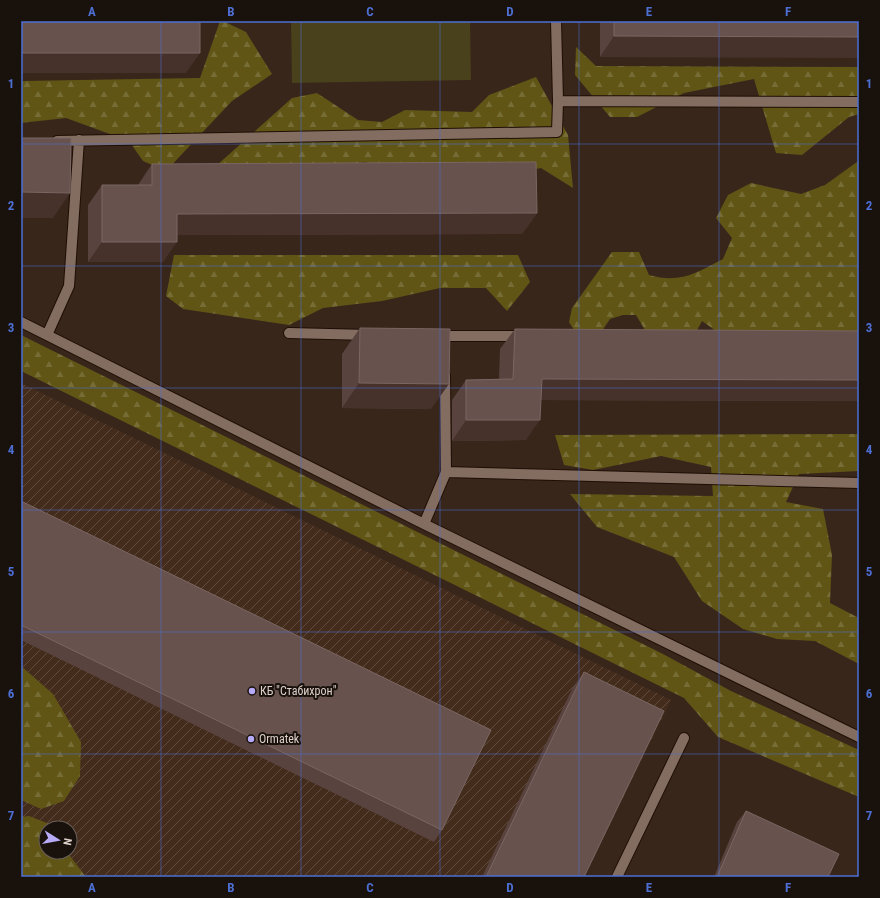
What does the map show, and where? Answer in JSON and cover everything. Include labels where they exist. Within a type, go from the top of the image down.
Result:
[{"type":"street","points":[[50,141],[558,132],[556,21]]},
{"type":"street","points":[[558,101],[859,102]]},
{"type":"street","points":[[47,336],[69,286],[79,140]]},
{"type":"street","points":[[21,322],[424,524],[859,737]]},
{"type":"street","points":[[289,333],[382,335]]},
{"type":"street","points":[[429,336],[445,340],[530,336]]},
{"type":"street","points":[[424,524],[446,472],[445,368]]},
{"type":"street","points":[[446,472],[859,483]]},
{"type":"street","points":[[617,877],[684,738]]},
{"type":"shaded area","points":[[291,21],[470,21],[471,80],[292,83]]},
{"type":"shaded area","points":[[21,383],[671,700],[584,877],[21,877]]},
{"type":"green space","points":[[220,21],[246,32],[272,74],[232,101],[166,171],[143,161],[129,141],[66,118],[21,123],[21,81],[200,78]]},
{"type":"green space","points":[[576,47],[596,66],[859,67],[859,114],[849,117],[802,155],[776,153],[754,79],[684,93],[637,117],[610,117],[575,75]]},
{"type":"green space","points":[[536,77],[568,135],[573,188],[541,168],[467,181],[364,162],[288,174],[216,166],[292,98],[317,93],[358,120],[382,122],[405,110],[472,112],[489,95]]},
{"type":"green space","points":[[859,162],[859,332],[755,359],[702,321],[684,355],[657,350],[636,315],[623,315],[610,319],[588,352],[569,322],[572,308],[612,252],[639,252],[649,275],[670,278],[688,276],[723,259],[732,238],[716,218],[728,195],[751,183],[801,194],[825,185]]},
{"type":"green space","points":[[174,255],[518,255],[530,282],[507,311],[486,288],[440,288],[382,301],[323,308],[289,325],[183,309],[166,296]]},
{"type":"green space","points":[[21,335],[663,654],[731,691],[859,750],[859,797],[718,737],[684,698],[21,371]]},
{"type":"green space","points":[[859,434],[859,471],[799,474],[786,502],[823,509],[832,555],[830,603],[859,618],[859,664],[815,641],[777,639],[743,629],[702,601],[674,557],[597,527],[570,494],[713,496],[711,467],[661,456],[593,470],[564,465],[555,435]]},
{"type":"green space","points":[[21,666],[53,694],[81,742],[80,776],[64,801],[41,809],[21,800]]},
{"type":"green space","points":[[29,816],[39,820],[38,860],[73,860],[86,877],[21,877],[21,817]]},
{"type":"building","points":[[21,21],[200,21],[200,53],[21,53]]},
{"type":"building","points":[[614,21],[859,21],[859,37],[614,36]]},
{"type":"building","points":[[21,138],[71,138],[70,193],[21,192]]},
{"type":"building","points":[[536,162],[537,213],[177,214],[177,242],[102,242],[102,185],[152,185],[152,164]]},
{"type":"building","points":[[360,328],[450,329],[449,384],[359,383]]},
{"type":"building","points":[[515,329],[859,331],[859,380],[542,379],[540,420],[466,420],[466,380],[513,379]]},
{"type":"building","name":"КБ \"Стабихрон\"","points":[[21,501],[491,730],[442,830],[21,625]]},
{"type":"building","points":[[584,672],[664,711],[584,877],[486,877]]},
{"type":"building","points":[[746,811],[839,854],[828,877],[717,877]]},
{"type":"place","name":"КБ \"Стабихрон\"","points":[[252,691]]},
{"type":"place","name":"Ormatek","points":[[251,739]]}]
